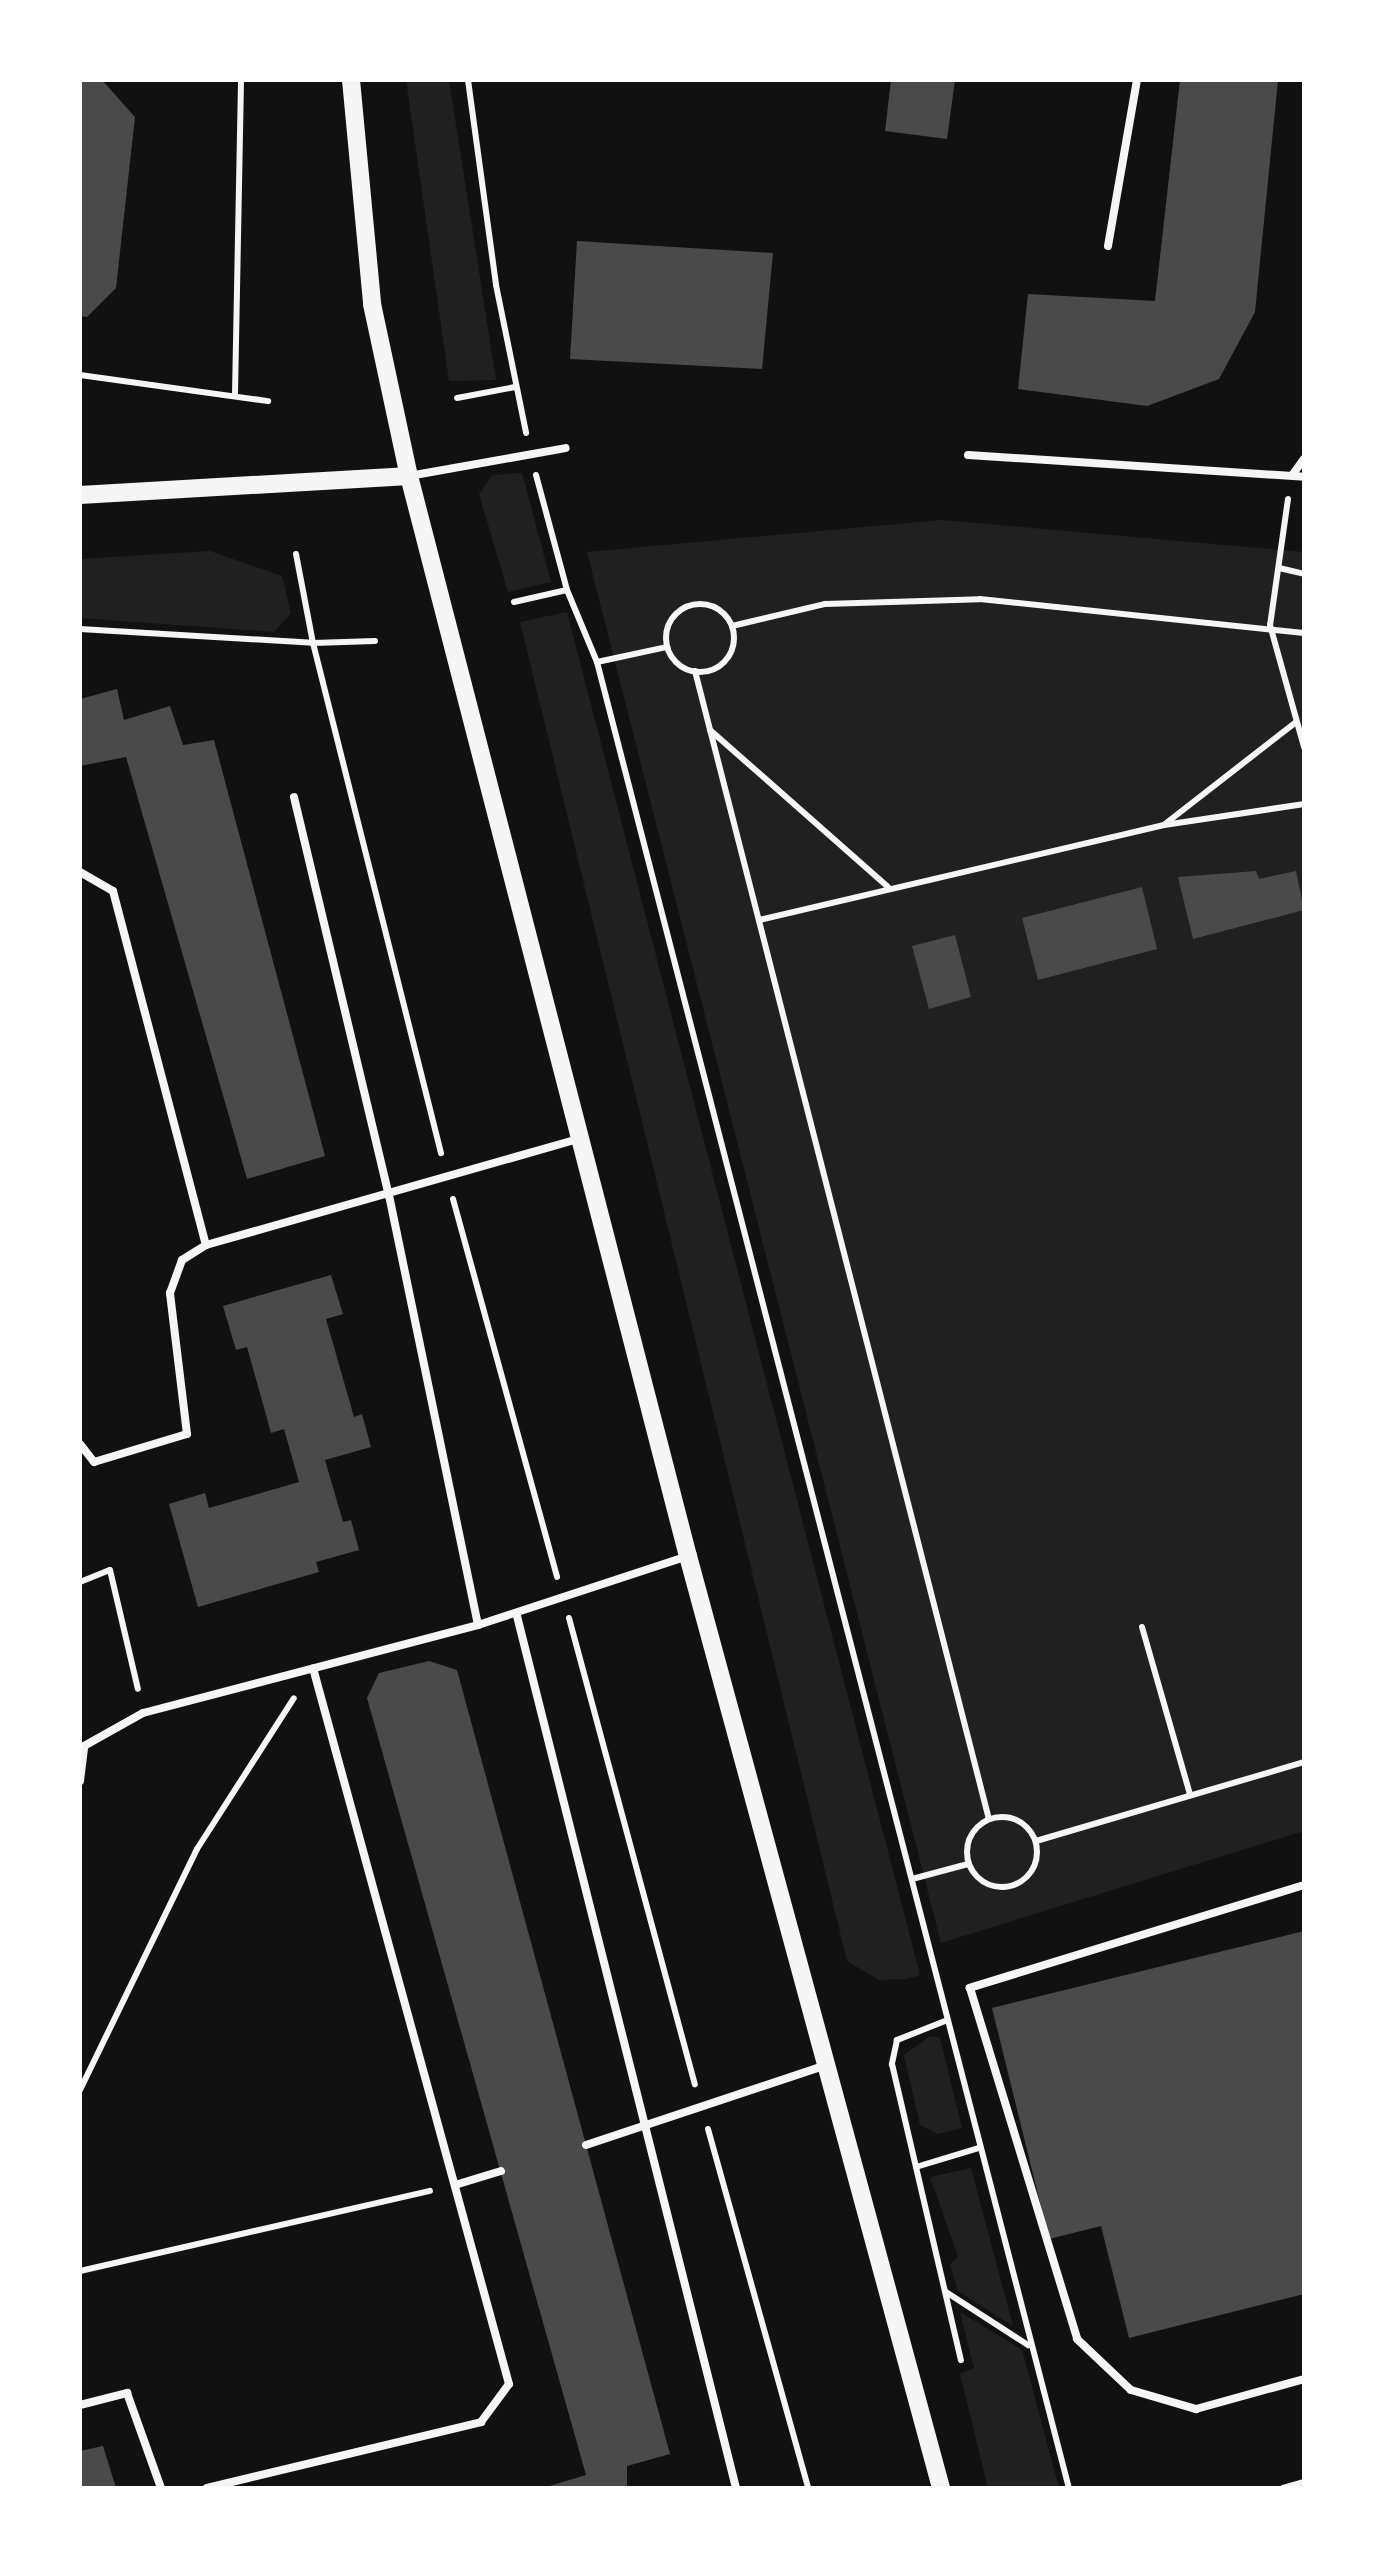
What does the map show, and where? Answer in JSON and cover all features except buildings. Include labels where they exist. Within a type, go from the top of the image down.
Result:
[{"type":"street","points":[[351,80],[372,304],[410,476],[688,1556],[941,2488]]},
{"type":"street","points":[[80,495],[410,476]]},
{"type":"lane","points":[[1108,246],[1137,80]]},
{"type":"lane","points":[[410,476],[566,448]]},
{"type":"lane","points":[[968,456],[1304,477]]},
{"type":"lane","points":[[1293,474],[1304,459]]},
{"type":"lane","points":[[294,797],[388,1196],[478,1625]]},
{"type":"lane","points":[[80,872],[113,891],[206,1245]]},
{"type":"lane","points":[[80,1444],[94,1462],[186,1434],[170,1293],[182,1260],[206,1245],[388,1196],[446,1173],[582,1138]]},
{"type":"lane","points":[[80,1781],[84,1746],[143,1714],[516,1616],[688,1556]]},
{"type":"lane","points":[[516,1616],[641,2128],[736,2488]]},
{"type":"lane","points":[[208,2488],[482,2422],[509,2384],[314,1668]]},
{"type":"lane","points":[[1304,1885],[970,1988],[1078,2340],[1132,2390],[1196,2409],[1304,2379]]},
{"type":"lane","points":[[586,2144],[826,2065]]},
{"type":"lane","points":[[455,2185],[500,2171]]},
{"type":"lane","points":[[80,2406],[127,2392],[161,2488]]},
{"type":"path","points":[[235,394],[241,80]]},
{"type":"path","points":[[468,80],[515,388],[530,455],[567,590],[596,662],[1028,2346],[1069,2488]]},
{"type":"path","points":[[80,375],[268,401]]},
{"type":"path","points":[[458,398],[515,388]]},
{"type":"path","points":[[1293,474],[1270,625],[1304,747]]},
{"type":"path","points":[[296,554],[313,643],[446,1173],[808,2488]]},
{"type":"path","points":[[1278,568],[1304,574]]},
{"type":"path","points":[[514,602],[567,590]]},
{"type":"path","points":[[732,626],[824,604],[980,599],[1270,625],[1304,633]]},
{"type":"path","points":[[689,606],[710,606],[732,626],[732,646],[722,662],[695,671],[678,663],[667,647],[668,626],[689,606]]},
{"type":"path","points":[[80,629],[313,643],[374,641]]},
{"type":"path","points":[[596,662],[667,647]]},
{"type":"path","points":[[695,671],[989,1819]]},
{"type":"path","points":[[1164,825],[1296,722]]},
{"type":"path","points":[[710,730],[889,888]]},
{"type":"path","points":[[758,920],[1164,825],[1304,804]]},
{"type":"path","points":[[80,1582],[110,1570],[143,1714]]},
{"type":"path","points":[[1142,1628],[1190,1794]]},
{"type":"path","points":[[80,2090],[196,1850],[314,1668]]},
{"type":"path","points":[[1036,1841],[1304,1762]]},
{"type":"path","points":[[989,1819],[1017,1820],[1036,1841],[1032,1872],[1006,1888],[990,1886],[968,1864],[972,1832],[989,1819]]},
{"type":"path","points":[[911,1879],[968,1864]]},
{"type":"path","points":[[945,2021],[897,2040],[892,2064],[961,2360]]},
{"type":"path","points":[[916,2168],[979,2148]]},
{"type":"path","points":[[80,2270],[455,2185]]},
{"type":"path","points":[[945,2291],[1028,2346]]},
{"type":"path","points":[[1282,2488],[1304,2482]]},
{"type":"shaded area","points":[[406,80],[449,80],[496,380],[449,381]]},
{"type":"shaded area","points":[[522,473],[551,582],[508,592],[479,494],[492,475]]},
{"type":"shaded area","points":[[941,520],[1304,552],[1304,1831],[941,1943],[587,552]]},
{"type":"shaded area","points":[[210,551],[282,576],[291,613],[274,632],[80,618],[80,559]]},
{"type":"shaded area","points":[[567,612],[920,1975],[907,1979],[879,1980],[847,1961],[520,622]]},
{"type":"shaded area","points":[[930,2036],[940,2038],[962,2128],[937,2134],[920,2125],[904,2055]]},
{"type":"shaded area","points":[[971,2168],[1013,2326],[958,2291],[950,2265],[958,2256],[930,2177]]},
{"type":"shaded area","points":[[960,2312],[1022,2350],[1059,2488],[988,2488],[960,2374],[974,2368]]}]
